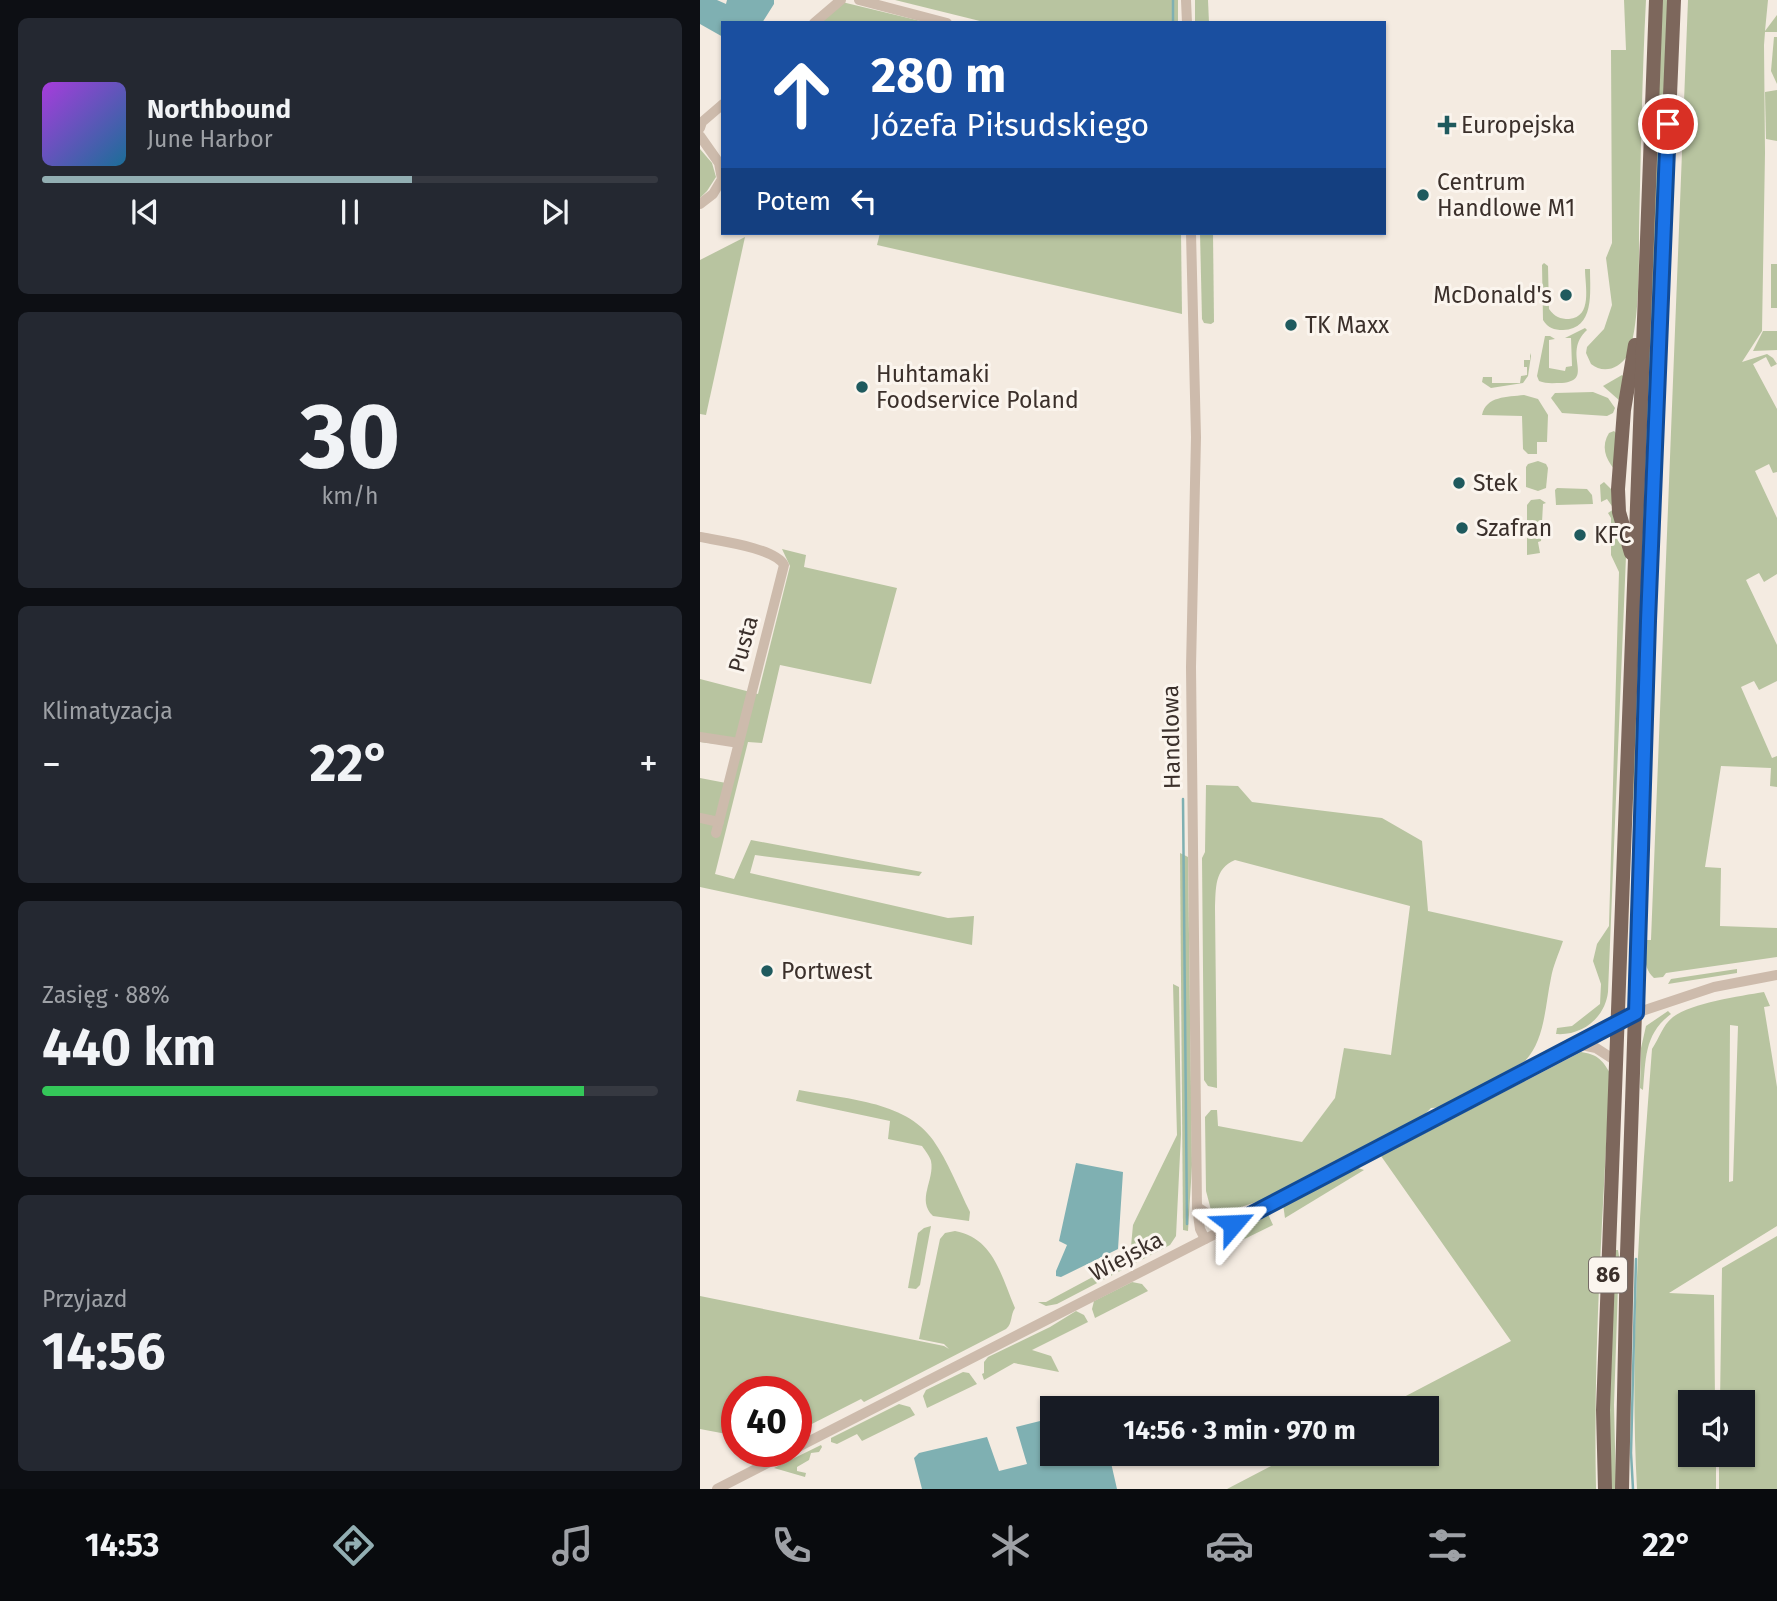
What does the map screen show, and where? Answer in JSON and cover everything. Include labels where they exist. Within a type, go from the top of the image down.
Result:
[{"type":"main road","name":"86","points":[[1605,1489],[1603,1410],[1635,576],[1619,512],[1618,489],[1624,410],[1634,356],[1639,298],[1646,283],[1656,0]]},
{"type":"main road","name":"86","points":[[1622,1489],[1647,635],[1674,0]]},
{"type":"street","points":[[816,21],[841,0]]},
{"type":"street","points":[[859,0],[939,21]]},
{"type":"street","points":[[1186,0],[1187,21]]},
{"type":"street","points":[[700,128],[702,122],[721,106]]},
{"type":"street","points":[[700,136],[719,163],[721,174]]},
{"type":"street","points":[[700,204],[713,194],[721,181]]},
{"type":"street","name":"Handlowa","points":[[1191,235],[1196,437],[1191,667],[1197,1207],[1200,1229],[1205,1238]]},
{"type":"street","name":"Pusta","points":[[700,537],[770,553],[781,558],[784,565],[717,828],[700,818]]},
{"type":"street","points":[[700,737],[739,743]]},
{"type":"street","name":"Wiejska","points":[[812,1440],[1581,1045],[1636,1013],[1714,987],[1777,975]]},
{"type":"street","points":[[1581,1045],[1605,1052],[1616,1061]]},
{"type":"street","points":[[1197,1207],[1216,1219],[1233,1224]]},
{"type":"street","points":[[717,1489],[760,1467]]},
{"type":"green space","points":[[895,0],[1178,0],[1178,21],[980,21]]},
{"type":"green space","points":[[1195,0],[1208,0],[1209,21],[1195,21]]},
{"type":"green space","points":[[1624,0],[1646,0],[1638,294],[1634,330],[1627,356],[1620,364],[1610,369],[1601,369],[1591,364],[1586,353],[1587,347],[1604,329],[1612,305],[1606,258],[1612,243],[1611,50],[1626,50]]},
{"type":"green space","points":[[1662,0],[1668,0],[1634,827],[1633,767]]},
{"type":"green space","points":[[1688,0],[1768,0],[1765,31],[1777,15],[1777,32],[1765,32],[1764,45],[1762,331],[1742,362],[1767,354],[1777,364],[1771,367],[1766,357],[1753,364],[1777,409],[1777,472],[1773,473],[1769,464],[1755,471],[1777,518],[1777,574],[1764,582],[1759,573],[1746,580],[1777,645],[1777,681],[1759,690],[1754,681],[1741,687],[1772,758],[1777,756],[1777,787],[1770,786],[1771,768],[1721,766],[1705,867],[1721,868],[1720,926],[1777,928],[1777,957],[1666,973],[1663,977],[1654,978],[1646,966],[1645,951],[1646,940],[1651,940]]},
{"type":"green space","points":[[842,2],[921,21],[823,21]]},
{"type":"green space","points":[[1774,37],[1777,37],[1777,84],[1771,71]]},
{"type":"green space","points":[[1777,90],[1777,141],[1766,139],[1765,92]]},
{"type":"green space","points":[[700,149],[712,163],[716,177],[700,198]]},
{"type":"green space","points":[[880,235],[1181,235],[1182,314],[877,245]]},
{"type":"green space","points":[[1200,235],[1213,235],[1214,322],[1204,323]]},
{"type":"green space","points":[[745,237],[706,415],[700,414],[700,260]]},
{"type":"green space","points":[[1544,263],[1548,266],[1549,309],[1563,319],[1577,317],[1582,313],[1586,300],[1585,269],[1590,269],[1590,298],[1586,316],[1573,328],[1554,329],[1543,320]]},
{"type":"green space","points":[[1771,264],[1777,264],[1777,308],[1771,308]]},
{"type":"green space","points":[[1585,328],[1587,330],[1577,348],[1577,377],[1562,383],[1539,381],[1537,376],[1545,336],[1555,339],[1549,340],[1549,368],[1565,371],[1566,367],[1572,366],[1571,338],[1565,338]]},
{"type":"green space","points":[[1763,331],[1777,331],[1777,350],[1753,351]]},
{"type":"green space","points":[[1530,353],[1531,356],[1528,376],[1523,383],[1491,388],[1482,382],[1483,377],[1492,377],[1492,383],[1520,383],[1521,376],[1527,375],[1524,360],[1530,360]]},
{"type":"green space","points":[[1622,375],[1625,378],[1620,401],[1603,386]]},
{"type":"green space","points":[[1593,392],[1608,398],[1615,408],[1613,413],[1607,416],[1562,413],[1551,398],[1555,393]]},
{"type":"green space","points":[[1524,395],[1538,399],[1548,415],[1547,442],[1537,442],[1537,454],[1528,454],[1523,449],[1522,416],[1482,415],[1484,409],[1493,401]]},
{"type":"green space","points":[[1614,431],[1614,469],[1608,461],[1605,447],[1609,433]]},
{"type":"green space","points":[[1538,461],[1546,464],[1548,468],[1546,488],[1538,491],[1526,487],[1526,467]]},
{"type":"green space","points":[[1604,482],[1613,491],[1626,556],[1608,992],[1602,1010],[1591,1024],[1575,1032],[1556,1034],[1557,1028],[1572,1026],[1600,1004],[1601,984],[1593,961],[1597,944],[1609,926],[1619,572],[1611,555],[1611,518],[1608,513],[1614,509],[1607,499],[1601,502],[1600,485]]},
{"type":"green space","points":[[1557,488],[1587,489],[1592,495],[1593,504],[1556,505]]},
{"type":"green space","points":[[1540,499],[1546,503],[1543,504],[1541,541],[1538,542],[1540,553],[1527,555],[1527,505],[1531,500]]},
{"type":"green space","points":[[782,549],[806,555],[804,567],[897,588],[871,684],[780,665],[762,743],[748,742],[715,874],[734,879],[751,840],[922,872],[919,876],[755,855],[750,873],[948,918],[974,916],[972,945],[700,887],[700,778],[726,783],[735,746],[700,742],[700,679],[758,694],[790,566]]},
{"type":"green space","points":[[1206,785],[1238,786],[1252,802],[1382,818],[1422,841],[1428,911],[1563,941],[1552,973],[1537,1043],[1525,1061],[1445,1107],[1431,1108],[1419,1120],[1268,1198],[1220,1214],[1211,1210],[1206,1191],[1205,1117],[1211,1110],[1217,1110],[1218,1126],[1302,1142],[1335,1098],[1344,1048],[1391,1055],[1410,906],[1235,860],[1228,864],[1220,874],[1216,887],[1217,1088],[1208,1086],[1204,1080],[1202,858],[1205,852]]},
{"type":"green space","points":[[1180,853],[1188,857],[1192,1165],[1188,1231],[1183,1230]]},
{"type":"green space","points":[[1737,969],[1737,973],[1668,984],[1671,979]]},
{"type":"green space","points":[[1173,984],[1179,987],[1181,1134],[1176,1236],[1170,1245],[1057,1304],[1046,1306],[1038,1302],[1046,1302],[1130,1257],[1133,1225],[1177,1135]]},
{"type":"green space","points":[[1764,992],[1770,1006],[1764,1007],[1777,1087],[1777,1226],[1669,1293],[1714,1295],[1715,1390],[1678,1390],[1678,1467],[1716,1467],[1716,1489],[1637,1489],[1635,1324],[1652,1049],[1673,1017],[1704,1004]],"holes":[[[1730,1025],[1738,1026],[1733,1181],[1729,1182]]]},
{"type":"green space","points":[[1668,1011],[1671,1014],[1656,1030],[1648,1048],[1643,1090],[1640,1088],[1641,1048],[1646,1026]]},
{"type":"green space","points":[[1581,1052],[1598,1058],[1610,1073],[1597,1333],[1596,1489],[1227,1489],[1271,1466],[1439,1466],[1439,1396],[1406,1396],[1511,1341],[1381,1156]]},
{"type":"green space","points":[[799,1090],[872,1103],[890,1109],[921,1127],[933,1140],[948,1166],[970,1212],[969,1221],[933,1216],[928,1210],[926,1197],[932,1168],[930,1159],[922,1146],[888,1139],[890,1121],[796,1101]]},
{"type":"green space","points":[[1355,1167],[1364,1170],[1285,1218],[1283,1204]]},
{"type":"green space","points":[[1267,1212],[1273,1225],[1220,1251],[1220,1237]]},
{"type":"green space","points":[[931,1226],[920,1285],[916,1289],[908,1288],[918,1233]]},
{"type":"green space","points":[[955,1231],[979,1241],[994,1260],[1015,1308],[1006,1329],[864,1402],[861,1399],[812,1424],[812,1376],[721,1376],[721,1433],[700,1429],[700,1296],[949,1349],[944,1344],[919,1339],[940,1239],[945,1233]]},
{"type":"green space","points":[[1777,1236],[1777,1489],[1719,1489],[1719,1467],[1755,1467],[1755,1390],[1720,1390],[1722,1268]]},
{"type":"green space","points":[[1614,1250],[1618,1250],[1619,1256],[1614,1405],[1616,1489],[1610,1489],[1608,1427]]},
{"type":"green space","points":[[1132,1282],[1142,1284],[1148,1291],[1095,1318],[1092,1309],[1094,1301]]},
{"type":"green space","points":[[1076,1311],[1084,1315],[1088,1322],[1032,1350],[1051,1356],[1059,1372],[1014,1363],[984,1380],[984,1362],[988,1357],[1050,1327]]},
{"type":"green space","points":[[963,1372],[969,1373],[977,1384],[927,1408],[923,1396],[926,1390]]},
{"type":"green space","points":[[899,1404],[910,1407],[915,1415],[862,1441],[857,1434],[837,1444],[831,1442],[831,1438]]},
{"type":"green space","points":[[821,1445],[822,1447],[819,1452],[812,1453],[812,1449]]},
{"type":"green space","points":[[797,1467],[797,1471],[806,1473],[805,1477],[774,1468]]},
{"type":"water","points":[[700,0],[717,0],[726,4],[727,0],[774,0],[763,21],[721,21],[721,36],[700,24]]},
{"type":"water","points":[[1076,1163],[1123,1172],[1118,1249],[1061,1277],[1056,1276],[1056,1271],[1067,1245],[1059,1241]]},
{"type":"water","points":[[1040,1421],[1040,1466],[1112,1466],[1117,1489],[922,1489],[914,1458],[919,1453],[987,1437],[999,1471],[1027,1464],[1016,1427]]},
{"type":"waterway","points":[[1173,0],[1173,21]]},
{"type":"waterway","points":[[1183,799],[1187,1224]]},
{"type":"waterway","points":[[1633,1489],[1631,1453],[1636,1259]]},
{"type":"place","name":"Europejska","points":[[1447,125]]},
{"type":"place","name":"Centrum Handlowe M1","points":[[1423,195]]},
{"type":"place","name":"McDonald's","points":[[1566,295]]},
{"type":"place","name":"TK Maxx","points":[[1291,325]]},
{"type":"place","name":"Huhtamaki Foodservice Poland","points":[[862,387]]},
{"type":"place","name":"Stek","points":[[1459,483]]},
{"type":"place","name":"Szafran","points":[[1462,528]]},
{"type":"place","name":"KFC","points":[[1580,535]]},
{"type":"place","name":"Portwest","points":[[767,971]]},
{"type":"route","points":[[1233,1224],[1636,1013],[1648,621],[1668,124]]}]
